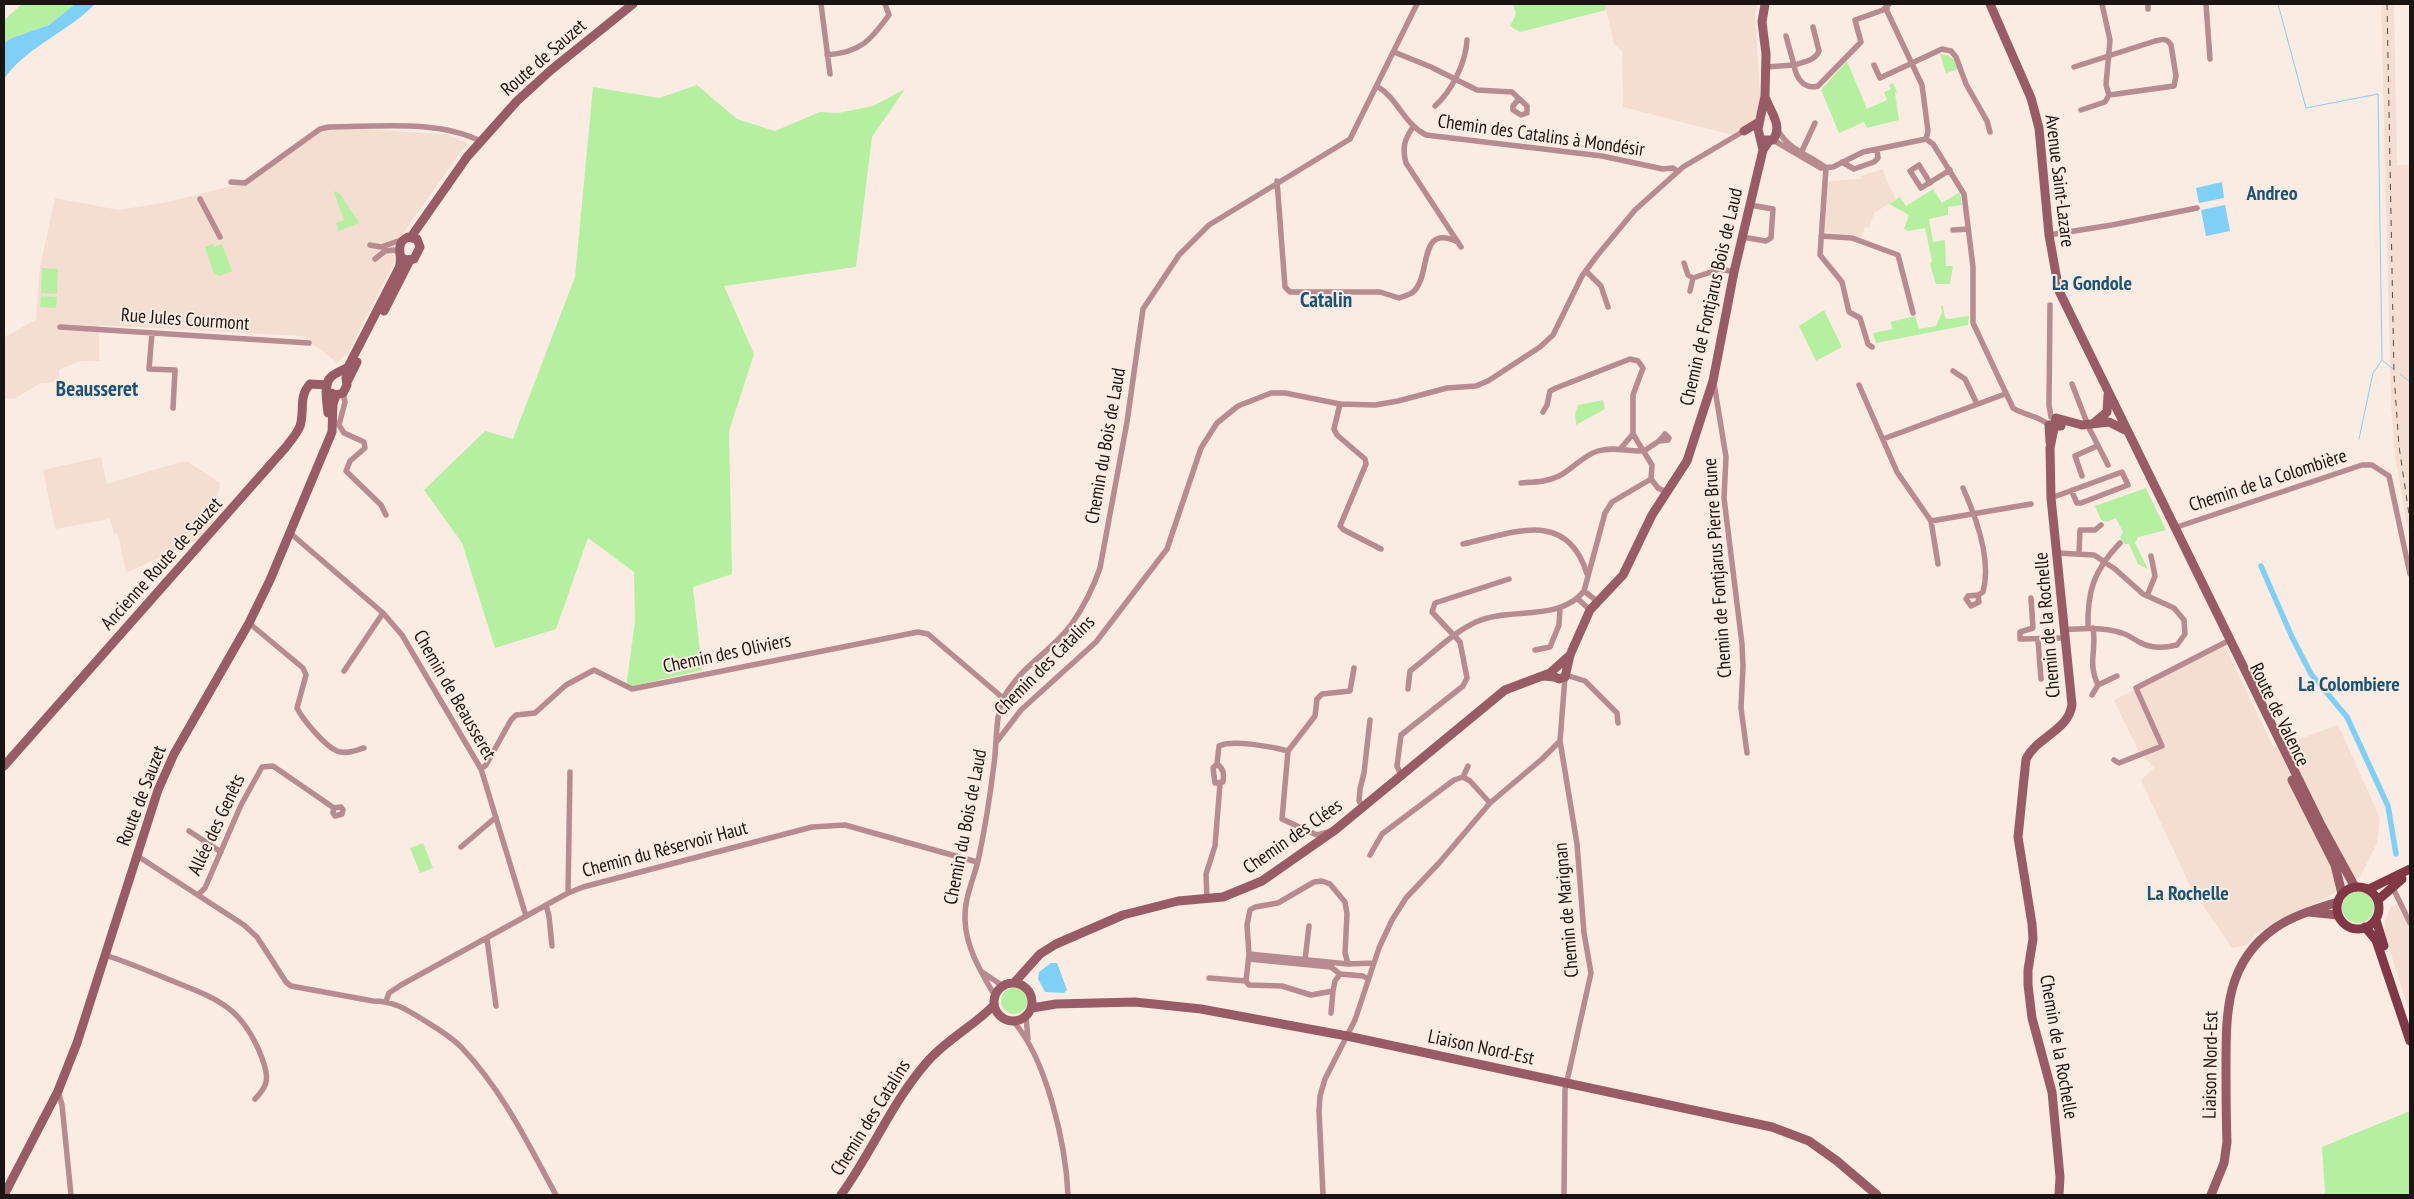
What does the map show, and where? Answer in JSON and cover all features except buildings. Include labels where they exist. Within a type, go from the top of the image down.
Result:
[{"type":"main road","name":"Route de Sauzet","points":[[411,239],[467,157],[500,119],[534,85],[633,4]]},
{"type":"main road","points":[[1765,4],[1762,22],[1766,66],[1765,96],[1760,120],[1769,139]]},
{"type":"main road","name":"Avenue Saint-Lazare","points":[[1990,4],[2031,98],[2039,128],[2049,235],[2056,284],[2133,444]]},
{"type":"main road","points":[[1763,150],[1769,139],[1778,130],[1777,122],[1772,117],[1765,96]]},
{"type":"main road","points":[[1744,131],[1760,120],[1772,117]]},
{"type":"main road","points":[[1744,131],[1769,139]]},
{"type":"main road","name":"Chemin de Fontjarus Bois de Laud","points":[[1560,673],[1590,610],[1624,575],[1640,538],[1666,492],[1687,461],[1713,381],[1734,272],[1763,150]]},
{"type":"main road","points":[[340,394],[327,387],[332,376],[340,374],[348,367],[399,268],[400,255],[411,239],[419,251],[410,260],[347,382]]},
{"type":"main road","points":[[400,255],[410,260]]},
{"type":"main road","points":[[340,374],[345,376],[347,382]]},
{"type":"main road","name":"Route de Sauzet","points":[[4,1195],[58,1091],[78,1043],[158,790],[174,754],[249,623],[270,580],[332,432],[332,404],[347,382]]},
{"type":"main road","name":"Ancienne Route de Sauzet","points":[[4,766],[286,446],[301,424],[302,400],[305,390],[310,384],[327,387]]},
{"type":"main road","name":"Route de Sauzet","points":[[302,501],[328,429],[327,387]]},
{"type":"main road","points":[[2106,412],[2108,391]]},
{"type":"main road","points":[[2091,424],[2106,412],[2118,413]]},
{"type":"main road","points":[[2109,422],[2118,413]]},
{"type":"main road","points":[[2053,422],[2076,424],[2109,422],[2127,431]]},
{"type":"main road","name":"Chemin de la Rochelle","points":[[2053,422],[2050,448],[2051,498],[2072,705],[2070,715],[2062,726],[2031,749],[2026,759],[2018,837],[2033,938],[2028,970],[2028,985],[2032,1018],[2052,1092],[2060,1177],[2059,1195]]},
{"type":"main road","name":"Route de Valence","points":[[2133,444],[2185,551],[2226,642],[2335,865],[2340,898]]},
{"type":"main road","name":"Route de Valence","points":[[2185,551],[2223,622],[2324,832],[2355,887]]},
{"type":"main road","name":"Chemin des Clées","points":[[1014,983],[1031,962],[1056,944],[1123,915],[1178,901],[1224,897],[1255,885],[1290,863],[1335,830],[1505,690],[1543,676],[1560,673]]},
{"type":"main road","points":[[2369,890],[2410,870]]},
{"type":"main road","points":[[2378,900],[2410,870]]},
{"type":"main road","points":[[2306,912],[2338,915],[2349,927],[2365,928],[2376,920],[2379,911],[2378,900],[2369,890],[2355,887],[2340,898],[2338,915]]},
{"type":"main road","name":"Liaison Nord-Est","points":[[2211,1195],[2224,1162],[2227,1142],[2226,1012],[2231,989],[2243,962],[2265,935],[2276,927],[2306,912],[2340,898]]},
{"type":"main road","points":[[2376,920],[2410,1024]]},
{"type":"main road","points":[[2365,928],[2376,940],[2410,1041]]},
{"type":"main road","points":[[1026,988],[1031,962]]},
{"type":"main road","points":[[1014,983],[1026,988],[1031,996],[1032,1008],[1026,1017],[1013,1021],[1001,1017],[995,1001],[1003,986],[1014,983]]},
{"type":"main road","name":"Liaison Nord-Est","points":[[1031,996],[1056,1004]]},
{"type":"main road","name":"Chemin des Catalins","points":[[841,1195],[916,1075],[942,1046],[976,1022],[995,1001]]},
{"type":"main road","name":"Liaison Nord-Est","points":[[1032,1008],[1056,1004],[1160,1004],[1201,1009],[1347,1036],[1772,1127],[1809,1142],[1838,1161],[1877,1195]]},
{"type":"main road","name":"Chemin des Catalins","points":[[976,1022],[1001,1017]]},
{"type":"street","points":[[821,4],[830,74]]},
{"type":"street","points":[[828,56],[848,53],[873,37],[889,15],[885,4]]},
{"type":"street","name":"Chemin du Bois de Laud","points":[[995,1001],[972,954],[966,935],[964,919],[966,901],[987,817],[998,740],[998,721],[1003,698],[1023,670],[1070,626],[1095,582],[1100,568],[1127,422],[1143,309],[1179,255],[1209,225],[1350,138],[1417,4]]},
{"type":"street","points":[[1888,4],[1887,11],[1922,85],[1928,131],[1926,138]]},
{"type":"street","points":[[1786,36],[1795,72],[1803,84],[1810,87],[1818,86],[1861,42],[1855,20],[1883,10],[1888,4]]},
{"type":"street","points":[[2081,110],[2105,102],[2109,95],[2106,85],[2110,40],[2102,4]]},
{"type":"street","points":[[2206,4],[2210,59]]},
{"type":"street","points":[[1766,66],[1794,65],[1814,58],[1819,51],[1813,27]]},
{"type":"street","points":[[2074,67],[2164,38],[2171,45],[2176,82],[2174,86],[2109,95]]},
{"type":"street","points":[[1436,106],[1454,79],[1467,50],[1467,40]]},
{"type":"street","points":[[1874,65],[1880,78],[1942,49],[1951,51],[1956,57],[1966,84],[1987,122],[1990,132]]},
{"type":"street","points":[[1394,52],[1431,66],[1476,90],[1512,92],[1518,100]]},
{"type":"street","name":"Chemin des Catalins à Mondésir","points":[[1377,86],[1386,92],[1413,127],[1426,135],[1602,156],[1663,169],[1673,168],[1677,171]]},
{"type":"street","points":[[1801,153],[1815,123]]},
{"type":"street","points":[[231,182],[245,183],[320,129],[329,127],[423,126],[463,135],[482,142]]},
{"type":"street","points":[[1277,182],[1285,287],[1290,292],[1380,292],[1399,298],[1414,292],[1419,283],[1429,247],[1441,237],[1446,236],[1460,244],[1406,163],[1403,152],[1404,142],[1413,127]]},
{"type":"street","points":[[1778,130],[1784,140],[1826,168]]},
{"type":"street","name":"Chemin des Catalins","points":[[998,740],[1021,710],[1096,642],[1167,549],[1201,448],[1217,423],[1238,406],[1271,393],[1285,393],[1340,404],[1375,405],[1447,388],[1482,384],[1540,347],[1553,335],[1586,272],[1628,217],[1677,171],[1744,131]]},
{"type":"street","points":[[1763,150],[1769,139],[1812,164],[1826,168],[1863,152],[1926,138]]},
{"type":"street","points":[[1926,138],[1950,170],[1964,194],[1973,267],[1973,323],[2013,408],[2053,422]]},
{"type":"street","points":[[1842,162],[1854,169],[1874,162],[1878,158],[1876,149]]},
{"type":"street","points":[[1826,168],[1820,255],[1842,282],[1849,312],[1860,318],[1868,344],[1872,347]]},
{"type":"street","name":"Chemin des Catalins à Mondésir","points":[[1663,169],[1670,177]]},
{"type":"street","points":[[1930,183],[1950,170]]},
{"type":"street","points":[[200,199],[220,237]]},
{"type":"street","points":[[1742,237],[1766,241],[1771,238],[1773,209],[1750,205]]},
{"type":"street","points":[[2049,235],[2112,226],[2197,208]]},
{"type":"street","points":[[1952,230],[1968,229]]},
{"type":"street","points":[[1821,236],[1852,238],[1898,255],[1912,313]]},
{"type":"street","points":[[370,245],[382,247],[411,239]]},
{"type":"street","points":[[375,259],[384,251],[394,250],[400,255]]},
{"type":"street","points":[[1684,263],[1688,275],[1693,278]]},
{"type":"street","points":[[1693,278],[1720,269],[1734,272]]},
{"type":"street","points":[[1586,272],[1601,286],[1608,307]]},
{"type":"street","points":[[1690,291],[1693,278]]},
{"type":"street","name":"Chemin de la Rochelle","points":[[2050,306],[2049,406],[2053,422]]},
{"type":"street","name":"Rue Jules Courmont","points":[[60,327],[309,344]]},
{"type":"street","points":[[152,333],[150,369],[175,370],[173,408]]},
{"type":"street","points":[[1543,412],[1547,405],[1550,391],[1603,369],[1635,360],[1643,368],[1633,395],[1633,434],[1652,465],[1651,480],[1658,488],[1666,492]]},
{"type":"street","points":[[1952,371],[1965,379],[1977,404]]},
{"type":"street","name":"Chemin de Fontjarus Pierre Brune","points":[[1713,381],[1726,457],[1724,498],[1743,650],[1741,708],[1747,753]]},
{"type":"street","points":[[2072,384],[2091,424],[2097,446],[2108,465]]},
{"type":"street","points":[[1859,386],[1897,472],[1932,521],[1938,564]]},
{"type":"street","points":[[340,394],[344,402],[338,425],[344,433],[362,441],[365,445],[364,450],[350,462],[346,471],[381,506],[386,515]]},
{"type":"street","points":[[1883,439],[2005,394]]},
{"type":"street","points":[[1340,404],[1334,429],[1337,435],[1366,459],[1366,464],[1340,526],[1344,530],[1381,549]]},
{"type":"street","points":[[2042,415],[2049,406]]},
{"type":"street","points":[[2033,415],[2042,415],[2053,422]]},
{"type":"street","points":[[1621,448],[1633,434]]},
{"type":"street","points":[[1521,483],[1560,476],[1584,457],[1596,451],[1621,448],[1644,451],[1659,441]]},
{"type":"street","points":[[2082,476],[2075,456],[2097,446]]},
{"type":"street","name":"Chemin de la Colombière","points":[[2174,528],[2362,465],[2372,465],[2389,476],[2410,574]]},
{"type":"street","points":[[2051,498],[2072,492],[2122,472],[2128,485],[2081,503],[2077,503],[2072,492]]},
{"type":"street","points":[[1408,689],[1410,671],[1475,622],[1491,617],[1560,608],[1578,599],[1584,591],[1587,574],[1606,512],[1612,502],[1651,480]]},
{"type":"street","points":[[1963,488],[1975,514],[1983,546],[1986,584],[1984,592],[1978,595],[1979,602],[1976,605],[1968,603]]},
{"type":"street","points":[[1932,521],[2031,504]]},
{"type":"street","points":[[2079,554],[2080,530],[2095,530],[2101,525]]},
{"type":"street","points":[[1463,544],[1533,528],[1552,531],[1573,545],[1587,574]]},
{"type":"street","name":"Chemin de Beausseret","points":[[289,532],[383,613],[402,635],[481,769],[526,916]]},
{"type":"street","points":[[2098,684],[2092,671],[2094,654],[2088,604],[2093,580],[2103,561],[2120,543]]},
{"type":"street","points":[[2033,628],[2020,632],[2020,639],[2036,640],[2091,628],[2124,633],[2142,644],[2160,648],[2177,645],[2185,634],[2184,620],[2174,608],[2148,596],[2094,555],[2058,553]]},
{"type":"street","points":[[2148,596],[2155,576],[2151,556]]},
{"type":"street","points":[[1402,776],[1397,766],[1401,735],[1463,686],[1466,678],[1460,642],[1432,612],[1435,603],[1509,578]]},
{"type":"street","points":[[1584,591],[1597,601]]},
{"type":"street","points":[[2031,598],[2033,628],[2041,679]]},
{"type":"street","points":[[1578,599],[1590,610]]},
{"type":"street","points":[[1535,650],[1550,647],[1559,624],[1560,608]]},
{"type":"street","points":[[344,671],[383,613]]},
{"type":"street","points":[[249,623],[303,668],[306,674],[297,708],[301,717],[329,746],[338,752],[348,752],[364,748]]},
{"type":"street","name":"Chemin des Oliviers","points":[[481,769],[516,715],[535,713],[566,686],[594,670],[632,689],[918,632],[928,634],[1003,698]]},
{"type":"street","points":[[2114,760],[2119,763],[2162,746],[2136,688],[2226,642]]},
{"type":"street","points":[[1335,830],[1317,835],[1282,819],[1288,751],[1315,716],[1317,699],[1322,694],[1350,691],[1353,685],[1354,668]]},
{"type":"street","points":[[1323,1195],[1318,1111],[1320,1096],[1325,1079],[1347,1036],[1374,962],[1392,920],[1406,898],[1439,863],[1490,803],[1560,741],[1564,692],[1560,673],[1585,680],[1616,713],[1618,723]]},
{"type":"street","points":[[2092,695],[2098,684],[2117,676]]},
{"type":"street","points":[[1363,806],[1359,801],[1370,720]]},
{"type":"street","name":"Chemin de Marignan","points":[[1560,741],[1577,844],[1584,933],[1591,973],[1567,1083],[1564,1195]]},
{"type":"street","points":[[1220,784],[1215,783],[1213,779],[1213,768],[1217,764],[1219,746],[1224,744],[1246,744],[1288,751]]},
{"type":"street","points":[[1207,898],[1206,874],[1215,846],[1220,784],[1224,782],[1222,767],[1217,764]]},
{"type":"street","name":"Allée des Genêts","points":[[199,894],[205,888],[241,805],[262,767],[272,766],[334,808]]},
{"type":"street","points":[[1464,777],[1468,766]]},
{"type":"street","points":[[568,893],[570,772]]},
{"type":"street","points":[[1464,777],[1490,803]]},
{"type":"street","points":[[1370,855],[1382,834],[1454,780],[1464,777]]},
{"type":"street","points":[[461,847],[496,817]]},
{"type":"street","name":"Chemin du Réservoir Haut","points":[[386,1001],[389,993],[401,985],[568,893],[583,887],[826,825],[845,825],[977,862]]},
{"type":"street","points":[[189,831],[221,852]]},
{"type":"street","points":[[136,855],[199,894],[244,925],[257,937],[286,982],[291,986],[373,1001],[386,1001],[408,1011],[448,1036],[462,1048],[501,1095],[556,1195]]},
{"type":"street","points":[[1246,981],[1249,956],[1247,931],[1250,910],[1255,907],[1278,903],[1314,882],[1322,881],[1330,884],[1345,902],[1347,914],[1345,953],[1348,964]]},
{"type":"street","points":[[2392,886],[2410,923]]},
{"type":"street","points":[[546,905],[550,916],[552,946]]},
{"type":"street","points":[[1305,960],[1309,926]]},
{"type":"street","points":[[487,939],[496,1006]]},
{"type":"street","points":[[105,955],[207,994],[231,1010],[252,1037],[264,1064],[267,1078],[265,1089],[255,1099]]},
{"type":"street","points":[[1249,956],[1348,964],[1374,962]]},
{"type":"street","points":[[1249,956],[1331,967],[1340,974],[1363,976],[1368,980]]},
{"type":"street","points":[[980,970],[1003,986]]},
{"type":"street","points":[[1331,1013],[1335,981],[1340,974]]},
{"type":"street","points":[[1209,978],[1246,981],[1249,985],[1282,986],[1311,995],[1333,991]]},
{"type":"street","points":[[1026,1017],[1029,1044],[1058,1125],[1065,1163],[1068,1195]]},
{"type":"street","points":[[1013,1021],[1029,1044]]},
{"type":"street","points":[[58,1091],[62,1105],[71,1195]]},
{"type":"shaded area","points":[[1605,4],[1758,4],[1755,13],[1761,110],[1756,121],[1733,135],[1623,107],[1622,51],[1614,44]]},
{"type":"shaded area","points":[[2381,4],[2394,4],[2397,165],[2410,165],[2410,543],[2395,455],[2391,403]]},
{"type":"shaded area","points":[[323,127],[446,134],[467,143],[396,243],[392,251],[395,260],[349,351],[338,363],[302,336],[99,325],[99,361],[81,361],[62,368],[59,370],[59,382],[41,383],[14,399],[4,398],[4,337],[36,320],[40,267],[55,198],[119,210],[168,202],[243,183]]},
{"type":"shaded area","points":[[1883,169],[1886,180],[1896,199],[1874,213],[1869,228],[1865,227],[1861,238],[1825,232],[1827,185],[1830,181],[1861,179],[1861,176]]},
{"type":"shaded area","points":[[101,457],[107,484],[180,462],[188,462],[220,483],[213,522],[199,539],[126,573],[119,538],[117,533],[114,533],[110,519],[55,529],[43,470]]},
{"type":"shaded area","points":[[2224,645],[2274,748],[2338,725],[2380,818],[2377,843],[2360,877],[2324,899],[2276,921],[2255,935],[2246,945],[2232,948],[2191,888],[2141,780],[2154,768],[2138,750],[2114,700]]},
{"type":"shaded area","points":[[2397,905],[2410,929],[2410,1014],[2385,935],[2385,922],[2391,906]]},
{"type":"green space","points":[[22,4],[75,4],[49,25],[12,38],[4,43],[4,20]]},
{"type":"green space","points":[[1513,4],[1605,4],[1606,10],[1520,32],[1510,26],[1516,14]]},
{"type":"green space","points":[[1940,54],[1952,58],[1959,69],[1946,73]]},
{"type":"green space","points":[[1847,61],[1867,109],[1887,100],[1884,92],[1891,89],[1889,85],[1893,83],[1897,92],[1895,93],[1899,120],[1867,128],[1864,122],[1839,133],[1821,90]]},
{"type":"green space","points":[[697,85],[737,119],[775,131],[820,112],[838,113],[873,106],[905,89],[872,137],[856,267],[724,286],[754,354],[729,431],[732,574],[693,587],[702,670],[626,688],[635,621],[634,572],[588,538],[556,629],[495,648],[462,543],[424,490],[485,431],[513,439],[575,277],[593,87],[659,98]]},
{"type":"green space","points":[[1933,189],[1942,203],[1960,192],[1962,205],[1948,207],[1948,215],[1929,219],[1933,242],[1945,240],[1946,266],[1953,266],[1950,284],[1936,284],[1930,264],[1932,261],[1925,228],[1908,231],[1904,229],[1909,215],[1889,204],[1900,197],[1906,206]]},
{"type":"green space","points":[[336,191],[359,223],[339,231],[336,223],[344,220],[334,192]]},
{"type":"green space","points":[[213,244],[214,247],[222,244],[232,271],[220,276],[214,274],[205,247]]},
{"type":"green space","points":[[42,268],[58,269],[57,294],[41,293]]},
{"type":"green space","points":[[41,296],[57,297],[56,308],[40,307]]},
{"type":"green space","points":[[1941,306],[1943,306],[1945,318],[1969,316],[1968,325],[1876,343],[1873,333],[1893,329],[1890,322],[1915,316],[1919,329],[1936,326],[1942,312]]},
{"type":"green space","points":[[1824,310],[1842,347],[1816,361],[1799,326]]},
{"type":"green space","points":[[1603,400],[1605,409],[1576,425],[1575,414],[1578,405]]},
{"type":"green space","points":[[2146,488],[2166,530],[2138,537],[2135,543],[2148,569],[2138,564],[2129,544],[2124,544],[2120,537],[2123,532],[2116,518],[2106,522],[2101,520],[2095,506]]},
{"type":"green space","points":[[423,843],[433,868],[420,873],[410,848]]},
{"type":"green space","points":[[2358,891],[2369,896],[2374,907],[2369,918],[2358,923],[2347,918],[2342,907],[2347,896]]},
{"type":"green space","points":[[1014,988],[1023,992],[1027,1001],[1023,1010],[1014,1014],[1005,1010],[1001,1001],[1005,992]]},
{"type":"green space","points":[[2410,1111],[2410,1195],[2320,1195],[2325,1193],[2322,1147]]},
{"type":"water","points":[[75,4],[95,4],[24,57],[4,79],[4,43],[12,38],[49,25]]},
{"type":"water","points":[[2222,182],[2224,198],[2199,203],[2196,188]]},
{"type":"water","points":[[2225,205],[2230,231],[2206,236],[2201,210]]},
{"type":"water","points":[[1051,963],[1057,963],[1067,990],[1064,993],[1045,992],[1038,979],[1039,972]]},
{"type":"waterway","points":[[2278,4],[2306,108],[2378,94],[2382,360],[2373,373],[2359,439]]},
{"type":"waterway","points":[[2383,361],[2393,369]]},
{"type":"waterway","points":[[2400,374],[2410,382]]},
{"type":"waterway","points":[[2261,566],[2292,637],[2311,674],[2347,717],[2388,806],[2396,854]]},
{"type":"railway","points":[[2387,4],[2394,375],[2399,446],[2410,521]]},
{"type":"district","name":"Andreo","points":[[2272,194]]},
{"type":"district","name":"La Gondole","points":[[2092,284]]},
{"type":"district","name":"Catalin","points":[[1326,301]]},
{"type":"district","name":"Beausseret","points":[[97,390]]},
{"type":"district","name":"La Colombiere","points":[[2349,685]]},
{"type":"district","name":"La Rochelle","points":[[2188,894]]}]
